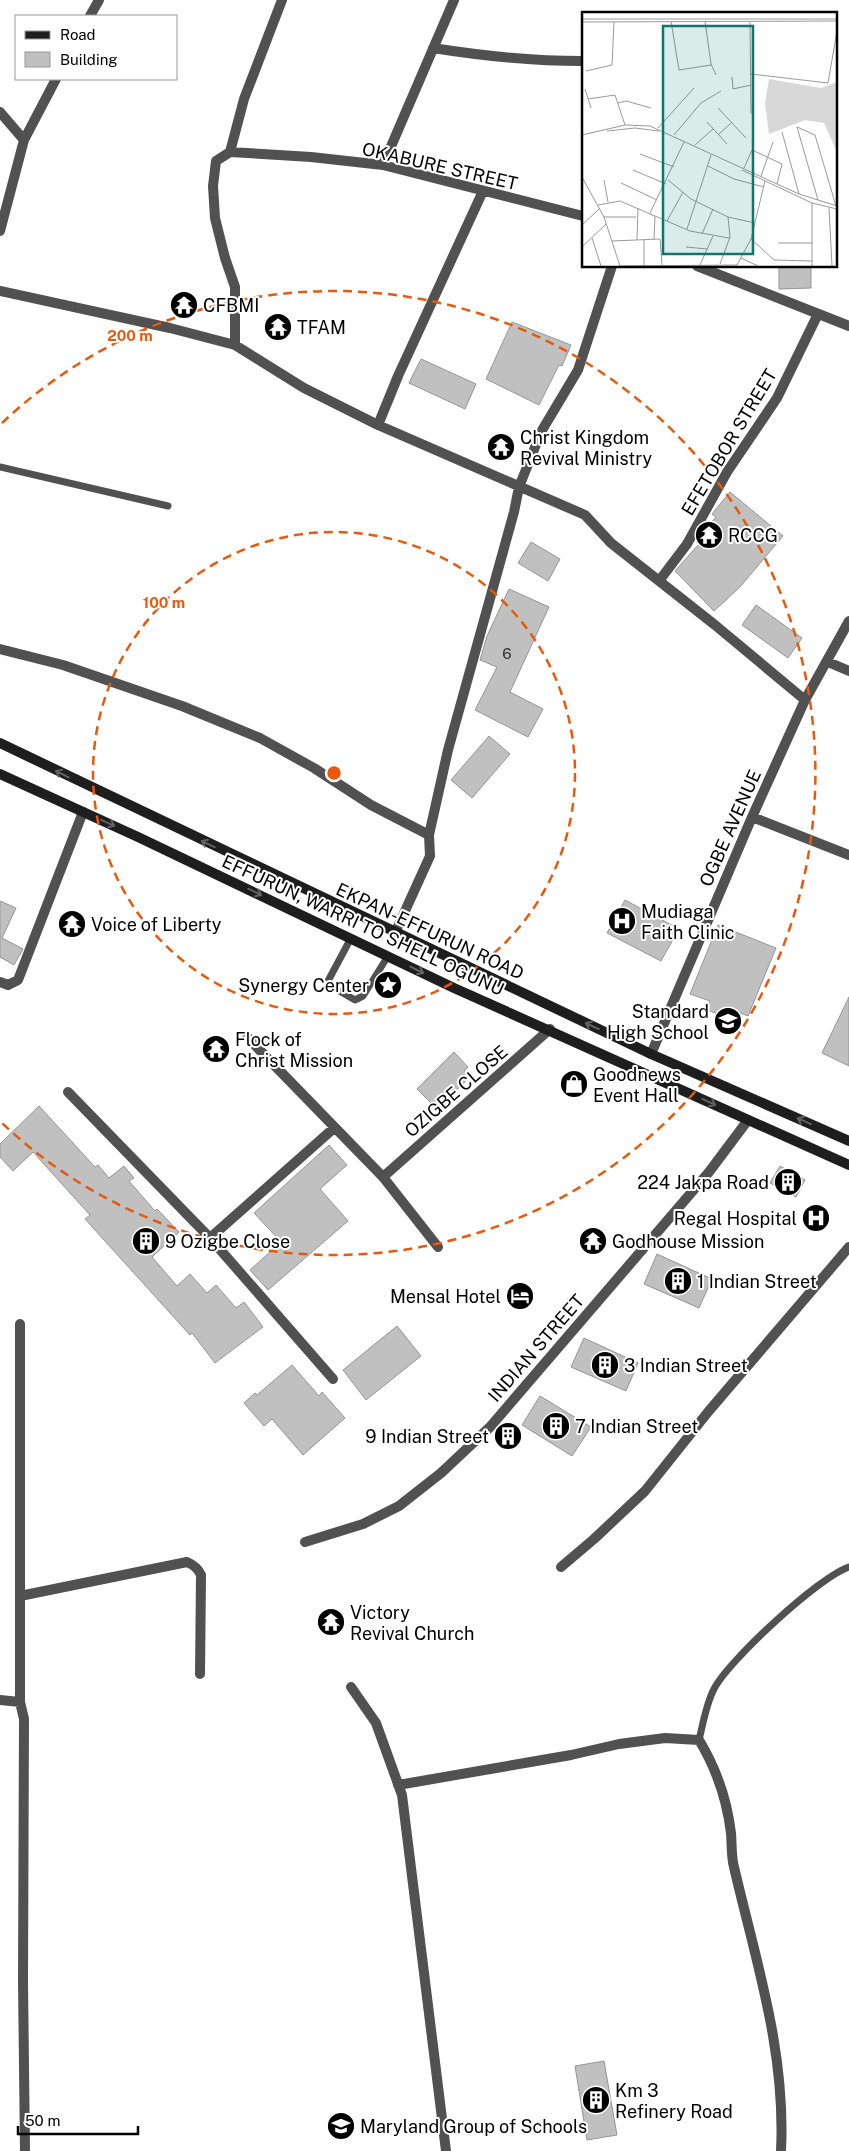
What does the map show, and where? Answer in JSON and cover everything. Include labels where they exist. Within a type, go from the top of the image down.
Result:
[{"type":"main road","name":"EKPAN-EFFURUN ROAD","points":[[0,743],[651,1054],[849,1141]]},
{"type":"main road","name":"EFFURUN, WARRI TO SHELL OGUNU","points":[[0,774],[454,988],[550,1029],[849,1165]]},
{"type":"street","points":[[91,15],[99,0]]},
{"type":"street","points":[[235,345],[235,287],[225,258],[215,218],[213,186],[216,161],[230,152],[244,99],[282,0]]},
{"type":"street","points":[[383,166],[454,0]]},
{"type":"street","points":[[433,48],[488,56],[544,61],[582,61]]},
{"type":"street","points":[[0,232],[24,140],[55,80]]},
{"type":"street","points":[[0,112],[24,140]]},
{"type":"street","name":"OKABURE STREET","points":[[230,152],[310,157],[383,166],[582,216]]},
{"type":"street","points":[[378,425],[398,376],[483,191]]},
{"type":"street","points":[[395,933],[430,856],[430,835],[448,750],[514,512],[519,487],[541,432],[578,370],[611,268]]},
{"type":"street","points":[[702,268],[849,326]]},
{"type":"street","points":[[0,291],[170,328],[235,345],[304,388],[378,425],[585,515],[611,544],[806,700]]},
{"type":"street","name":"EFETOBOR STREET","points":[[659,581],[687,544],[727,472],[777,398],[818,314]]},
{"type":"street","name":"OGBE AVENUE","points":[[651,1054],[752,817],[806,700],[849,621]]},
{"type":"street","points":[[0,649],[62,665],[182,706],[260,738],[314,768],[372,805],[430,835]]},
{"type":"street","points":[[828,662],[849,672]]},
{"type":"street","points":[[0,982],[8,985],[18,980],[83,812]]},
{"type":"street","points":[[752,817],[849,855]]},
{"type":"street","name":"OZIGBE CLOSE","points":[[383,1177],[550,1029]]},
{"type":"street","points":[[247,1037],[383,1177],[438,1246]]},
{"type":"street","points":[[68,1092],[210,1238],[333,1379]]},
{"type":"street","name":"INDIAN STREET","points":[[306,1542],[363,1524],[399,1506],[441,1473],[490,1427],[709,1172],[748,1120]]},
{"type":"street","points":[[210,1238],[334,1128]]},
{"type":"street","points":[[561,1567],[645,1491],[708,1412],[849,1247]]},
{"type":"street","points":[[20,1324],[20,1702],[24,1719],[23,1981],[25,2151]]},
{"type":"street","points":[[20,1596],[186,1562],[191,1564],[198,1568],[201,1575],[200,1674]]},
{"type":"street","points":[[351,1687],[376,1723],[402,1795],[446,2151]]},
{"type":"street","points":[[0,1700],[20,1702]]},
{"type":"street","points":[[398,1785],[571,1755],[619,1744],[665,1738],[699,1740],[713,1763],[722,1794],[731,1831],[733,1864],[763,1979],[778,2061],[782,2124],[781,2151]]},
{"type":"lane","points":[[0,467],[168,506]]},
{"type":"lane","points":[[351,938],[328,981],[329,985],[355,1000],[364,996],[388,956]]},
{"type":"lane","points":[[699,1740],[714,1689],[737,1660],[793,1606],[838,1571],[849,1567]]},
{"type":"building","points":[[779,268],[811,268],[811,288],[779,289]]},
{"type":"building","points":[[512,322],[571,345],[562,366],[559,365],[539,405],[486,379]]},
{"type":"building","points":[[421,359],[476,384],[465,409],[409,383]]},
{"type":"building","points":[[730,492],[783,536],[740,587],[714,611],[675,571],[699,544],[696,542],[700,535],[716,517],[712,514]]},
{"type":"building","points":[[531,542],[560,559],[548,581],[518,563]]},
{"type":"building","points":[[509,589],[549,607],[510,692],[543,709],[528,737],[475,710],[497,667],[480,660],[487,636]]},
{"type":"building","points":[[756,605],[802,638],[788,658],[742,625]]},
{"type":"building","points":[[489,736],[510,754],[472,798],[451,780]]},
{"type":"building","points":[[625,900],[679,929],[661,961],[607,933]]},
{"type":"building","points":[[0,901],[16,908],[2,938],[23,949],[14,965],[0,957]]},
{"type":"building","points":[[718,925],[776,948],[748,1016],[730,1009],[726,1017],[707,1010],[710,1001],[690,994]]},
{"type":"building","points":[[849,997],[849,1066],[822,1053]]},
{"type":"building","points":[[454,1052],[468,1067],[464,1071],[470,1077],[437,1109],[417,1089]]},
{"type":"building","points":[[39,1106],[95,1167],[98,1165],[109,1178],[124,1166],[134,1178],[129,1181],[155,1211],[157,1209],[179,1232],[152,1257],[177,1286],[190,1274],[207,1293],[216,1285],[236,1308],[244,1302],[263,1327],[215,1363],[192,1333],[190,1335],[85,1219],[90,1215],[33,1152],[13,1171],[0,1157],[0,1144]]},
{"type":"building","points":[[329,1145],[347,1165],[320,1189],[348,1221],[268,1290],[250,1270],[281,1242],[254,1213]]},
{"type":"building","name":"224 Jakpa Road","points":[[780,1166],[805,1180],[796,1197],[770,1183]]},
{"type":"building","name":"1 Indian Street","points":[[657,1254],[712,1279],[699,1308],[644,1284]]},
{"type":"building","points":[[397,1326],[421,1356],[366,1400],[343,1370]]},
{"type":"building","name":"3 Indian Street","points":[[584,1338],[638,1363],[626,1391],[571,1367]]},
{"type":"building","points":[[292,1365],[319,1396],[322,1392],[345,1418],[303,1455],[272,1419],[264,1426],[244,1403],[255,1393],[257,1395]]},
{"type":"building","name":"7 Indian Street","points":[[540,1396],[591,1427],[572,1456],[522,1425]]},
{"type":"building","name":"Km 3 Refinery Road","points":[[604,2061],[617,2135],[587,2140],[575,2066]]},
{"type":"place","name":"CFBMI","points":[[184,305]]},
{"type":"place","name":"TFAM","points":[[278,327]]},
{"type":"place","name":"Christ Kingdom Revival Ministry","points":[[501,447]]},
{"type":"place","name":"RCCG","points":[[709,535]]},
{"type":"place","name":"Mudiaga Faith Clinic","points":[[622,921]]},
{"type":"place","name":"Voice of Liberty","points":[[72,924]]},
{"type":"place","name":"Synergy Center","points":[[388,985]]},
{"type":"place","name":"Standard High School","points":[[728,1021]]},
{"type":"place","name":"Flock of Christ Mission","points":[[216,1049]]},
{"type":"place","name":"Goodnews Event Hall","points":[[574,1084]]},
{"type":"place","name":"224 Jakpa Road","points":[[788,1182]]},
{"type":"place","name":"Regal Hospital","points":[[816,1218]]},
{"type":"place","name":"9 Ozigbe Close","points":[[146,1241]]},
{"type":"place","name":"Godhouse Mission","points":[[593,1241]]},
{"type":"place","name":"1 Indian Street","points":[[678,1281]]},
{"type":"place","name":"Mensal Hotel","points":[[520,1296]]},
{"type":"place","name":"3 Indian Street","points":[[605,1365]]},
{"type":"place","name":"7 Indian Street","points":[[556,1426]]},
{"type":"place","name":"9 Indian Street","points":[[508,1436]]},
{"type":"place","name":"Victory Revival Church","points":[[331,1622]]},
{"type":"place","name":"Km 3 Refinery Road","points":[[596,2100]]},
{"type":"place","name":"Maryland Group of Schools","points":[[341,2126]]}]
